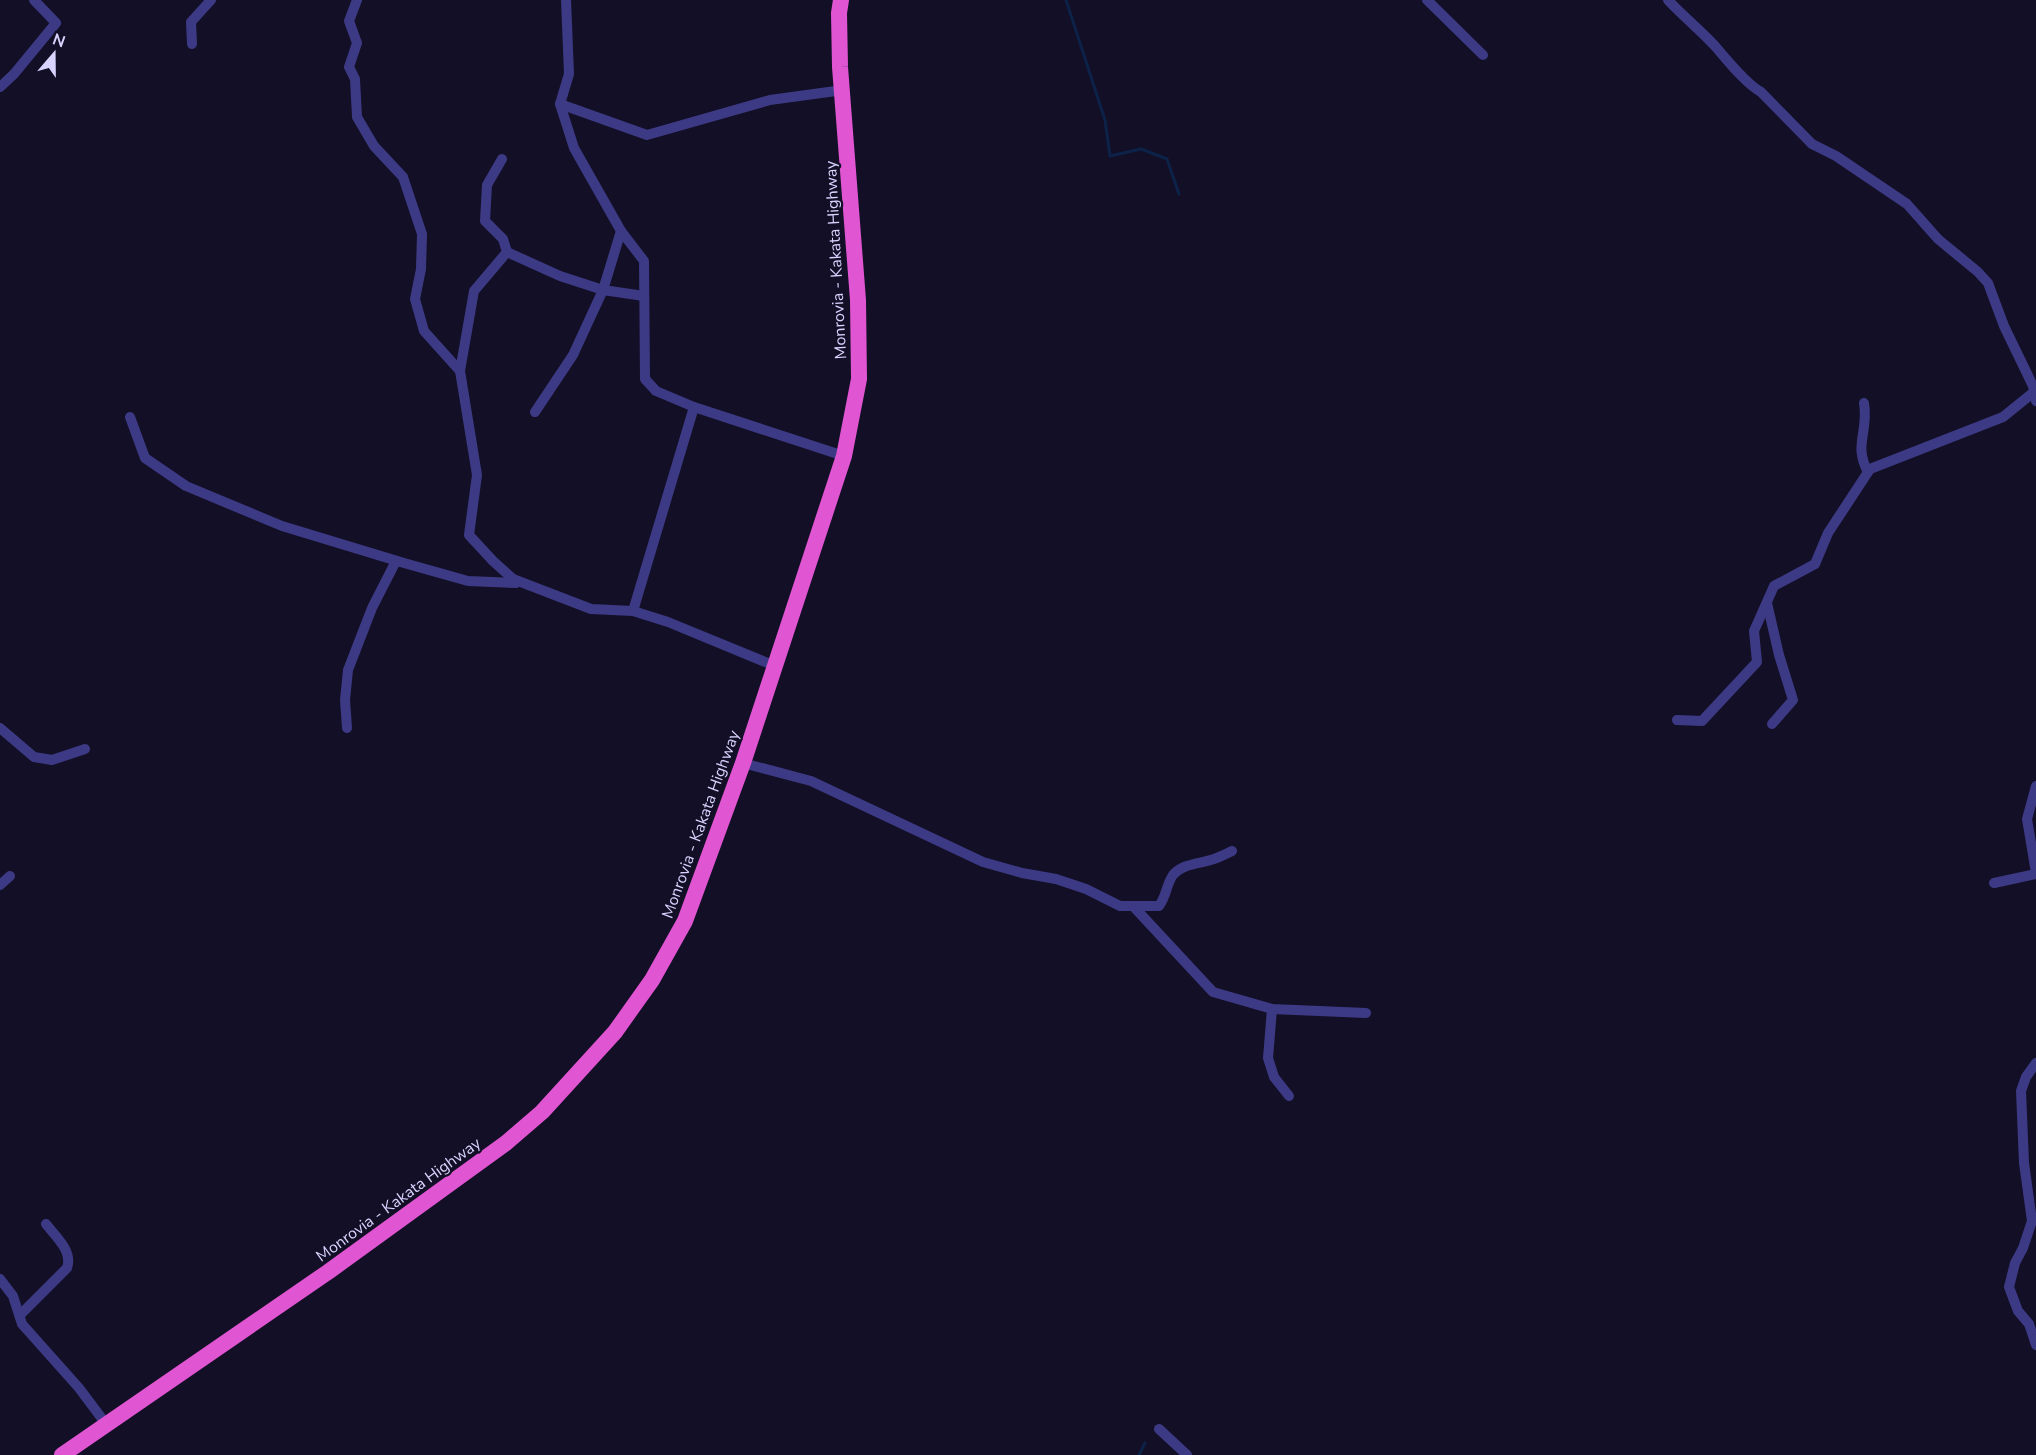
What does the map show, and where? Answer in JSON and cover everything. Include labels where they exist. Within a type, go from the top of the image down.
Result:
[{"type":"highway","name":"Monrovia - Kakata Highway","points":[[62,1455],[432,1198],[506,1143],[542,1112],[615,1032],[652,980],[685,921],[743,762],[844,456],[859,379],[858,300],[839,23],[841,0]]},
{"type":"street","points":[[0,87],[14,74],[56,23],[34,0]]},
{"type":"street","points":[[192,44],[191,22],[211,0]]},
{"type":"street","points":[[357,0],[349,21],[357,43],[349,67],[355,79],[357,117],[374,146],[403,177],[423,234],[416,299],[424,331],[460,371]]},
{"type":"street","points":[[566,0],[569,74],[561,104],[574,148],[621,231],[644,261],[645,378],[656,391],[694,407],[844,456]]},
{"type":"street","points":[[1427,0],[1483,55]]},
{"type":"street","points":[[1668,0],[1714,45],[1752,87],[1761,92],[1812,144],[1836,156],[1846,165],[1896,195],[1938,239],[1978,272],[1988,283],[2004,326],[2026,370],[2035,397],[2003,417],[1870,469],[1828,533],[1815,564],[1774,586],[1754,631],[1757,662],[1702,721],[1677,720]]},
{"type":"street","points":[[561,104],[647,135],[770,100],[843,90]]},
{"type":"street","points":[[502,159],[487,185],[485,221],[502,239],[507,252],[560,276],[603,290],[644,296]]},
{"type":"street","points":[[535,412],[573,355],[603,290],[621,231]]},
{"type":"street","points":[[507,252],[474,291],[460,371],[477,475],[469,535],[513,579],[591,609],[633,611],[668,622],[775,666]]},
{"type":"street","points":[[1864,404],[1866,420],[1860,448],[1868,472]]},
{"type":"street","points":[[633,611],[694,407]]},
{"type":"street","points":[[130,417],[145,458],[186,486],[282,526],[396,561],[468,581],[516,583]]},
{"type":"street","points":[[347,728],[345,700],[348,670],[372,608],[396,561]]},
{"type":"street","points":[[1767,603],[1779,655],[1793,700],[1772,724]]},
{"type":"street","points":[[0,728],[34,757],[52,760],[85,749]]},
{"type":"street","points":[[743,762],[811,781],[983,862],[1022,873],[1056,879],[1086,889],[1120,906],[1159,906],[1166,896],[1167,883],[1175,872],[1186,866],[1214,859],[1232,851]]},
{"type":"street","points":[[1994,883],[2036,873],[2027,819],[2036,786]]},
{"type":"street","points":[[0,885],[10,876]]},
{"type":"street","points":[[1133,906],[1213,992],[1272,1010],[1366,1012]]},
{"type":"street","points":[[1272,1010],[1268,1058],[1274,1077],[1289,1096]]},
{"type":"street","points":[[2036,1063],[2026,1077],[2021,1091],[2024,1163],[2032,1221],[2008,1287],[2018,1311],[2029,1324],[2036,1345]]},
{"type":"street","points":[[20,1315],[67,1268],[69,1262],[68,1252],[46,1224]]},
{"type":"street","points":[[0,1279],[12,1296],[22,1324],[79,1388],[106,1424]]},
{"type":"street","points":[[1159,1429],[1187,1455]]},
{"type":"waterway","points":[[1066,0],[1105,120],[1110,156],[1141,149],[1167,159],[1179,194]]},
{"type":"waterway","points":[[1139,1455],[1145,1443]]}]
